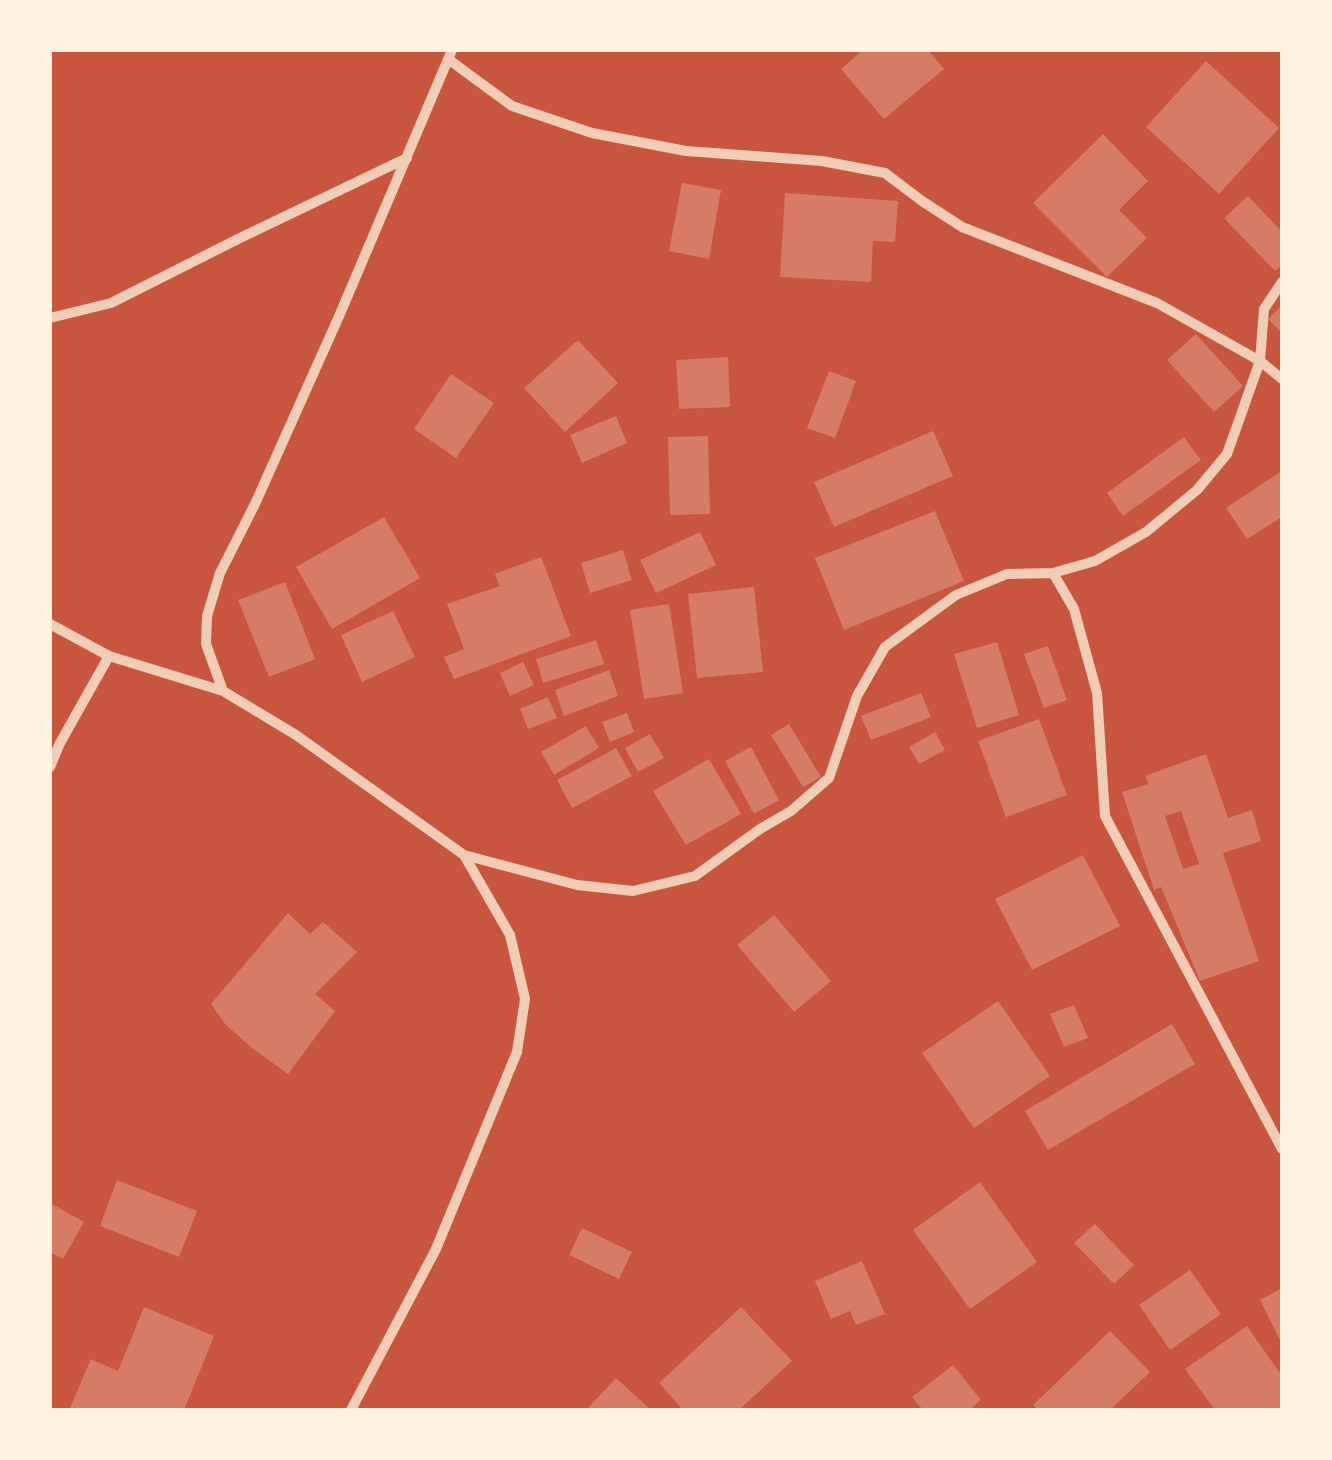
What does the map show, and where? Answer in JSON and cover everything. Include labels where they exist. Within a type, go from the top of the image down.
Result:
[{"type":"street","points":[[223,691],[206,644],[207,616],[220,572],[263,487],[450,54],[512,106],[592,132],[686,151],[822,160],[885,173],[962,227],[1157,303],[1260,361],[1282,379]]},
{"type":"street","points":[[50,318],[111,303],[408,158]]},
{"type":"street","points":[[50,624],[109,656],[223,691],[296,735],[464,855],[577,885],[633,891],[695,876],[792,811],[829,778],[857,696],[885,647],[956,595],[1007,574],[1054,573],[1095,561],[1146,532],[1197,490],[1226,454],[1260,361],[1264,309],[1282,282]]},
{"type":"street","points":[[1054,573],[1074,609],[1097,693],[1106,816],[1282,1149]]},
{"type":"street","points":[[50,767],[109,656]]},
{"type":"street","points":[[351,1410],[436,1248],[517,1052],[525,999],[510,935],[464,855]]},
{"type":"building","points":[[863,50],[928,50],[944,69],[884,119],[841,69]]},
{"type":"building","points":[[1206,61],[1279,128],[1219,194],[1146,127]]},
{"type":"building","points":[[1103,134],[1148,181],[1119,210],[1147,238],[1107,277],[1033,203]]},
{"type":"building","points":[[682,183],[721,190],[709,259],[669,251]]},
{"type":"building","points":[[785,193],[898,201],[895,242],[873,241],[871,282],[780,277]]},
{"type":"building","points":[[1248,196],[1282,232],[1282,265],[1275,271],[1224,218]]},
{"type":"building","points":[[1282,305],[1282,333],[1268,319]]},
{"type":"building","points":[[1196,334],[1243,386],[1214,412],[1167,360]]},
{"type":"building","points":[[578,340],[618,383],[565,432],[524,388]]},
{"type":"building","points":[[728,357],[730,407],[679,409],[676,360]]},
{"type":"building","points":[[829,371],[856,381],[835,438],[807,428]]},
{"type":"building","points":[[451,374],[494,403],[456,458],[414,429]]},
{"type":"building","points":[[616,416],[627,443],[582,463],[570,435]]},
{"type":"building","points":[[933,431],[953,476],[834,527],[814,482]]},
{"type":"building","points":[[708,436],[710,514],[670,515],[668,437]]},
{"type":"building","points":[[1184,437],[1201,460],[1123,516],[1107,493]]},
{"type":"building","points":[[1280,472],[1282,517],[1247,539],[1226,508]]},
{"type":"building","points":[[935,511],[964,581],[844,630],[815,558]]},
{"type":"building","points":[[384,517],[420,578],[332,629],[296,567]]},
{"type":"building","points":[[700,532],[716,565],[656,593],[640,560]]},
{"type":"building","points":[[623,550],[632,580],[590,593],[581,563]]},
{"type":"building","points":[[541,557],[571,636],[454,679],[444,657],[464,649],[447,604],[500,586],[495,574]]},
{"type":"building","points":[[285,582],[315,659],[269,677],[238,600]]},
{"type":"building","points":[[754,587],[763,672],[697,678],[688,594]]},
{"type":"building","points":[[669,604],[683,693],[644,699],[630,610]]},
{"type":"building","points":[[393,611],[415,657],[362,682],[341,635]]},
{"type":"building","points":[[596,640],[604,664],[543,683],[536,659]]},
{"type":"building","points":[[997,642],[1019,715],[977,728],[954,654]]},
{"type":"building","points":[[1048,646],[1067,700],[1044,708],[1024,654]]},
{"type":"building","points":[[523,662],[534,685],[510,696],[500,673]]},
{"type":"building","points":[[609,670],[618,696],[564,716],[555,690]]},
{"type":"building","points":[[921,693],[931,717],[871,740],[861,716]]},
{"type":"building","points":[[548,697],[557,718],[528,729],[520,709]]},
{"type":"building","points":[[627,713],[634,732],[610,742],[602,722]]},
{"type":"building","points":[[1039,719],[1067,795],[1006,817],[978,741]]},
{"type":"building","points":[[789,724],[821,777],[803,787],[771,735]]},
{"type":"building","points":[[586,726],[599,748],[554,775],[541,752]]},
{"type":"building","points":[[935,732],[945,750],[919,764],[909,747]]},
{"type":"building","points":[[650,734],[664,758],[638,772],[625,748]]},
{"type":"building","points":[[751,747],[779,800],[754,814],[725,761]]},
{"type":"building","points":[[616,748],[632,776],[572,808],[557,780]]},
{"type":"building","points":[[1206,754],[1228,818],[1252,810],[1261,841],[1223,853],[1259,961],[1200,981],[1161,887],[1154,890],[1122,792],[1148,784],[1145,776]],"holes":[[[1181,811],[1199,864],[1183,869],[1165,816]]]},
{"type":"building","points":[[709,759],[741,814],[686,845],[653,791]]},
{"type":"building","points":[[1083,855],[1120,926],[1032,970],[995,899]]},
{"type":"building","points":[[288,913],[310,934],[323,922],[357,952],[315,994],[335,1011],[288,1074],[226,1025],[211,1004]]},
{"type":"building","points":[[774,915],[831,981],[794,1012],[737,945]]},
{"type":"building","points":[[998,1001],[1050,1076],[974,1128],[922,1053]]},
{"type":"building","points":[[1074,1005],[1088,1038],[1064,1047],[1050,1014]]},
{"type":"building","points":[[1172,1024],[1195,1064],[1048,1150],[1025,1111]]},
{"type":"building","points":[[117,1180],[197,1211],[179,1257],[100,1226]]},
{"type":"building","points":[[980,1182],[1037,1262],[970,1309],[913,1230]]},
{"type":"building","points":[[50,1203],[84,1222],[63,1259],[50,1252]]},
{"type":"building","points":[[1095,1224],[1134,1265],[1114,1284],[1074,1243]]},
{"type":"building","points":[[582,1228],[632,1252],[619,1279],[569,1255]]},
{"type":"building","points":[[862,1261],[885,1314],[856,1325],[850,1311],[831,1319],[815,1281]]},
{"type":"building","points":[[1190,1270],[1221,1314],[1170,1350],[1139,1305]]},
{"type":"building","points":[[1282,1288],[1282,1344],[1260,1300]]},
{"type":"building","points":[[144,1307],[214,1336],[184,1410],[69,1410],[91,1359],[118,1371]]},
{"type":"building","points":[[741,1307],[792,1361],[739,1410],[683,1410],[659,1383]]},
{"type":"building","points":[[1247,1326],[1282,1376],[1282,1410],[1215,1410],[1185,1369]]},
{"type":"building","points":[[1110,1331],[1150,1372],[1110,1410],[1038,1410],[1033,1405]]},
{"type":"building","points":[[953,1365],[981,1400],[969,1410],[923,1410],[912,1397]]},
{"type":"building","points":[[616,1378],[651,1410],[586,1410]]}]
